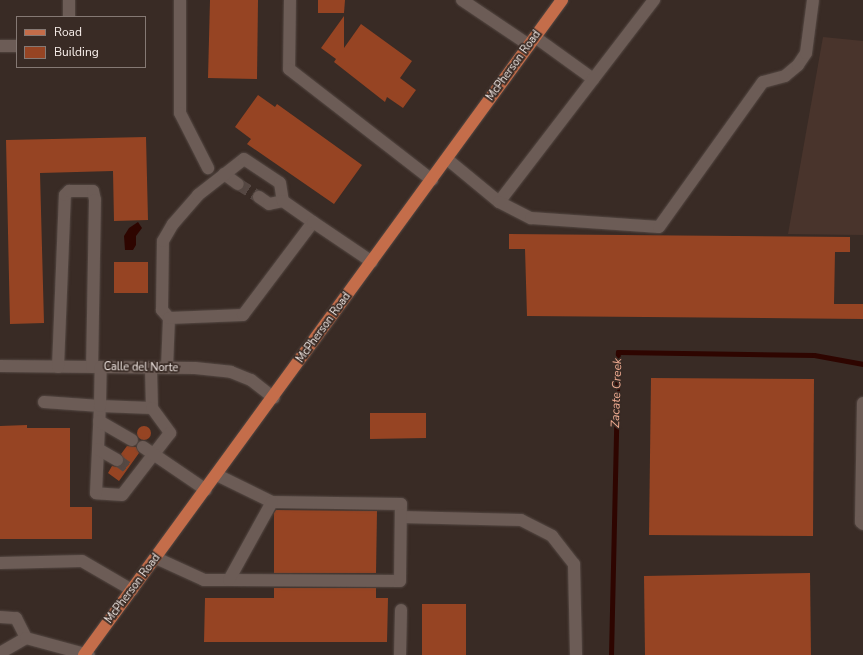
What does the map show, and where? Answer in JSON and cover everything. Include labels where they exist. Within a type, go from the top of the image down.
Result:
[{"type":"main road","name":"McPherson Road","points":[[86,654],[274,398],[562,0]]},
{"type":"street","points":[[69,0],[69,16]]},
{"type":"street","points":[[180,0],[180,113],[208,168]]},
{"type":"street","points":[[290,0],[289,69],[432,180]]},
{"type":"street","points":[[500,202],[654,0]]},
{"type":"street","points":[[447,159],[500,202],[531,218],[659,227],[763,82],[785,76],[798,65],[806,53],[813,0]]},
{"type":"street","points":[[467,1],[594,79]]},
{"type":"street","points":[[0,46],[16,46]]},
{"type":"street","points":[[167,368],[169,318],[162,310],[163,241],[173,224],[198,195],[244,159],[280,183],[283,201],[372,262]]},
{"type":"street","points":[[224,174],[238,184]]},
{"type":"street","points":[[58,367],[65,195],[69,191],[93,191],[95,200],[96,367],[100,406],[96,493],[122,494],[133,471],[148,450],[170,433],[152,408],[151,368]]},
{"type":"street","points":[[259,197],[269,204],[283,201]]},
{"type":"street","points":[[169,318],[243,315],[313,222]]},
{"type":"street","name":"Calle del Norte","points":[[0,366],[167,368],[231,372],[251,380],[274,398]]},
{"type":"street","points":[[44,402],[152,408]]},
{"type":"street","points":[[863,403],[860,522],[863,524]]},
{"type":"street","points":[[99,421],[132,440]]},
{"type":"street","points":[[98,449],[117,460]]},
{"type":"street","points":[[148,450],[206,490]]},
{"type":"street","points":[[156,558],[204,580],[400,581],[401,504],[272,502],[217,474]]},
{"type":"street","points":[[229,580],[272,502]]},
{"type":"street","points":[[401,517],[521,520],[552,536],[574,564],[576,655]]},
{"type":"street","points":[[0,563],[82,561],[132,590]]},
{"type":"street","points":[[400,655],[401,610]]},
{"type":"street","points":[[0,617],[16,618],[26,638]]},
{"type":"street","points":[[0,653],[26,638],[86,654]]},
{"type":"shaded area","points":[[823,37],[863,41],[863,235],[788,234]]},
{"type":"shaded area","points":[[138,222],[142,228],[136,236],[136,245],[133,250],[125,250],[124,236],[129,228]]},
{"type":"building","points":[[210,0],[258,0],[257,79],[208,78]]},
{"type":"building","points":[[318,0],[345,0],[344,13],[318,13]]},
{"type":"building","points":[[344,16],[344,48],[361,24],[412,61],[400,78],[416,90],[403,108],[387,97],[385,102],[334,62],[336,59],[321,48]]},
{"type":"building","points":[[258,95],[275,107],[277,104],[362,165],[334,204],[247,144],[251,139],[235,127]]},
{"type":"building","points":[[146,137],[148,220],[114,221],[113,171],[40,173],[44,323],[10,324],[6,140]]},
{"type":"building","points":[[509,234],[850,237],[850,252],[835,252],[834,304],[863,304],[863,319],[527,316],[525,249],[509,249]]},
{"type":"building","points":[[114,262],[148,262],[148,293],[114,293]]},
{"type":"building","points":[[651,378],[814,379],[813,536],[649,535]]},
{"type":"building","points":[[370,413],[426,413],[426,438],[370,439]]},
{"type":"building","points":[[27,425],[27,428],[70,428],[70,507],[92,507],[92,539],[0,539],[0,426]]},
{"type":"building","points":[[141,426],[147,426],[151,430],[151,436],[147,440],[141,440],[137,436],[137,430]]},
{"type":"building","points":[[127,446],[136,447],[139,453],[119,481],[108,473],[112,466],[117,467],[123,464],[124,460],[121,454]]},
{"type":"building","points":[[276,510],[377,511],[376,573],[274,573],[274,513]]},
{"type":"building","points":[[810,573],[811,655],[645,655],[644,576]]},
{"type":"building","points":[[274,588],[376,588],[376,598],[388,598],[387,642],[204,642],[205,598],[274,598]]},
{"type":"building","points":[[422,604],[466,604],[466,655],[422,655]]},
{"type":"waterway","name":"Zacate Creek","points":[[611,655],[618,352],[814,355],[863,364]]},
{"type":"tunnel","points":[[238,184],[259,197]]},
{"type":"tunnel","points":[[117,460],[128,468]]}]
